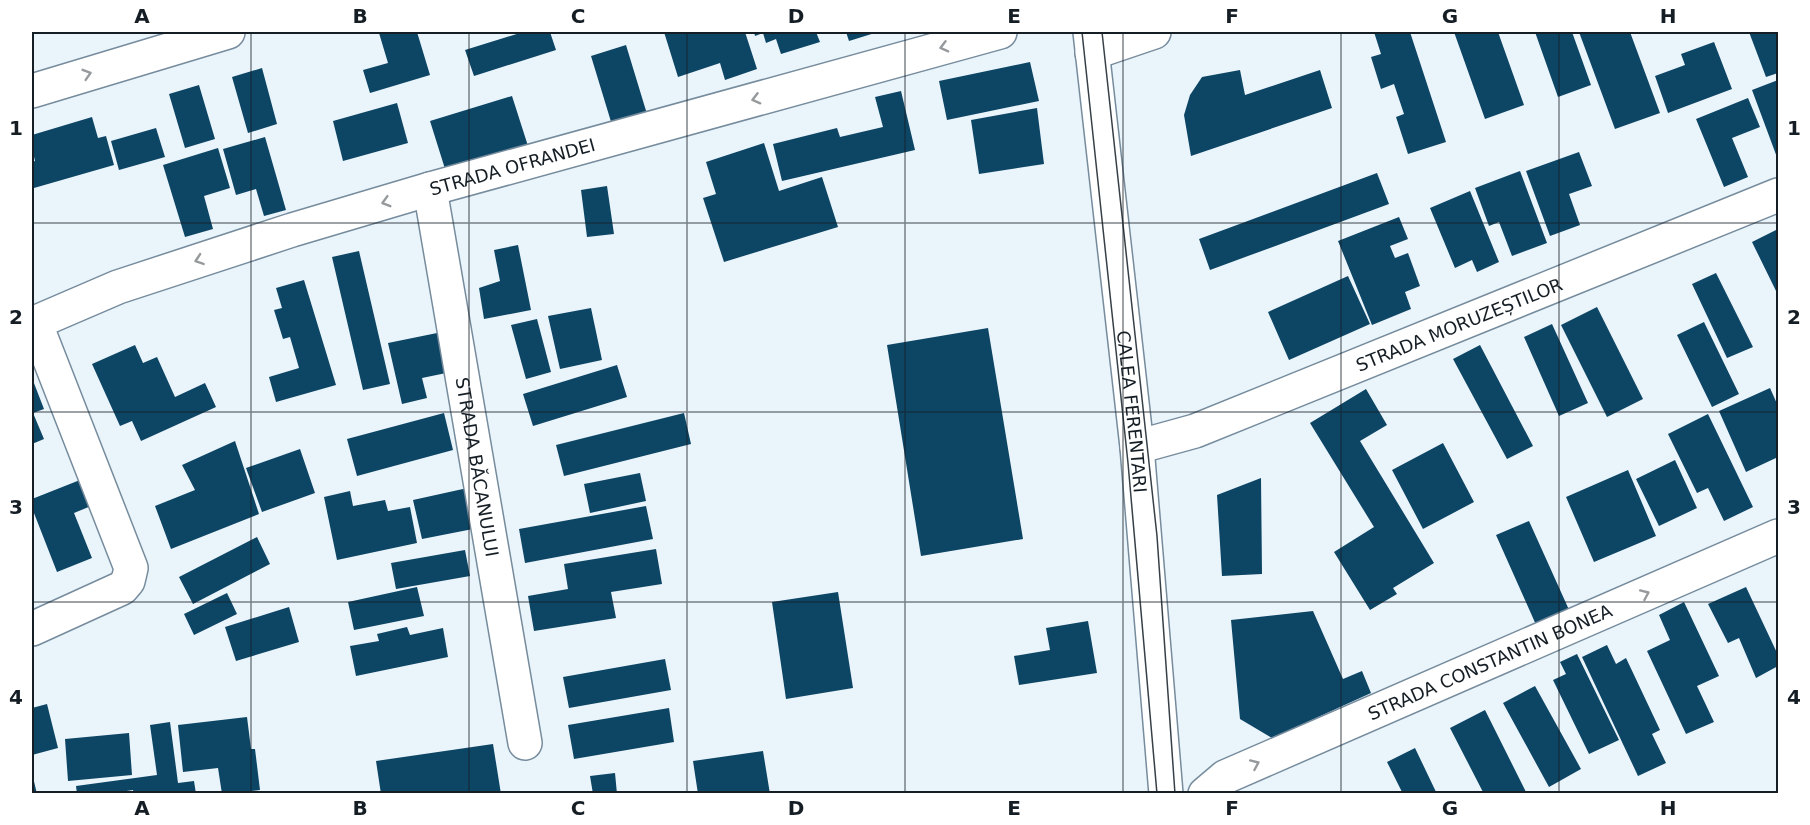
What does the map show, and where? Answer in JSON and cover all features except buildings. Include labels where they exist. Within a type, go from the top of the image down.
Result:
[{"type":"street","points":[[32,91],[228,32]]},
{"type":"street","name":"STRADA OFRANDEI","points":[[33,323],[118,287],[225,251],[430,189],[1000,32]]},
{"type":"street","points":[[1091,42],[1154,32]]},
{"type":"street","name":"CALEA FERENTARI","points":[[1091,42],[1137,447],[1166,794]]},
{"type":"street","name":"STRADA BĂCANULUI","points":[[430,189],[525,743]]},
{"type":"street","name":"STRADA MORUZEȘTILOR","points":[[1137,447],[1195,431],[1779,195]]},
{"type":"street","points":[[32,629],[122,588],[128,581],[131,568],[33,323]]},
{"type":"street","name":"STRADA CONSTANTIN BONEA","points":[[1204,794],[1225,777],[1779,536]]},
{"type":"tram line","points":[[1082,32],[1128,463],[1157,794]]},
{"type":"tram line","points":[[1102,32],[1157,536],[1175,794]]}]
